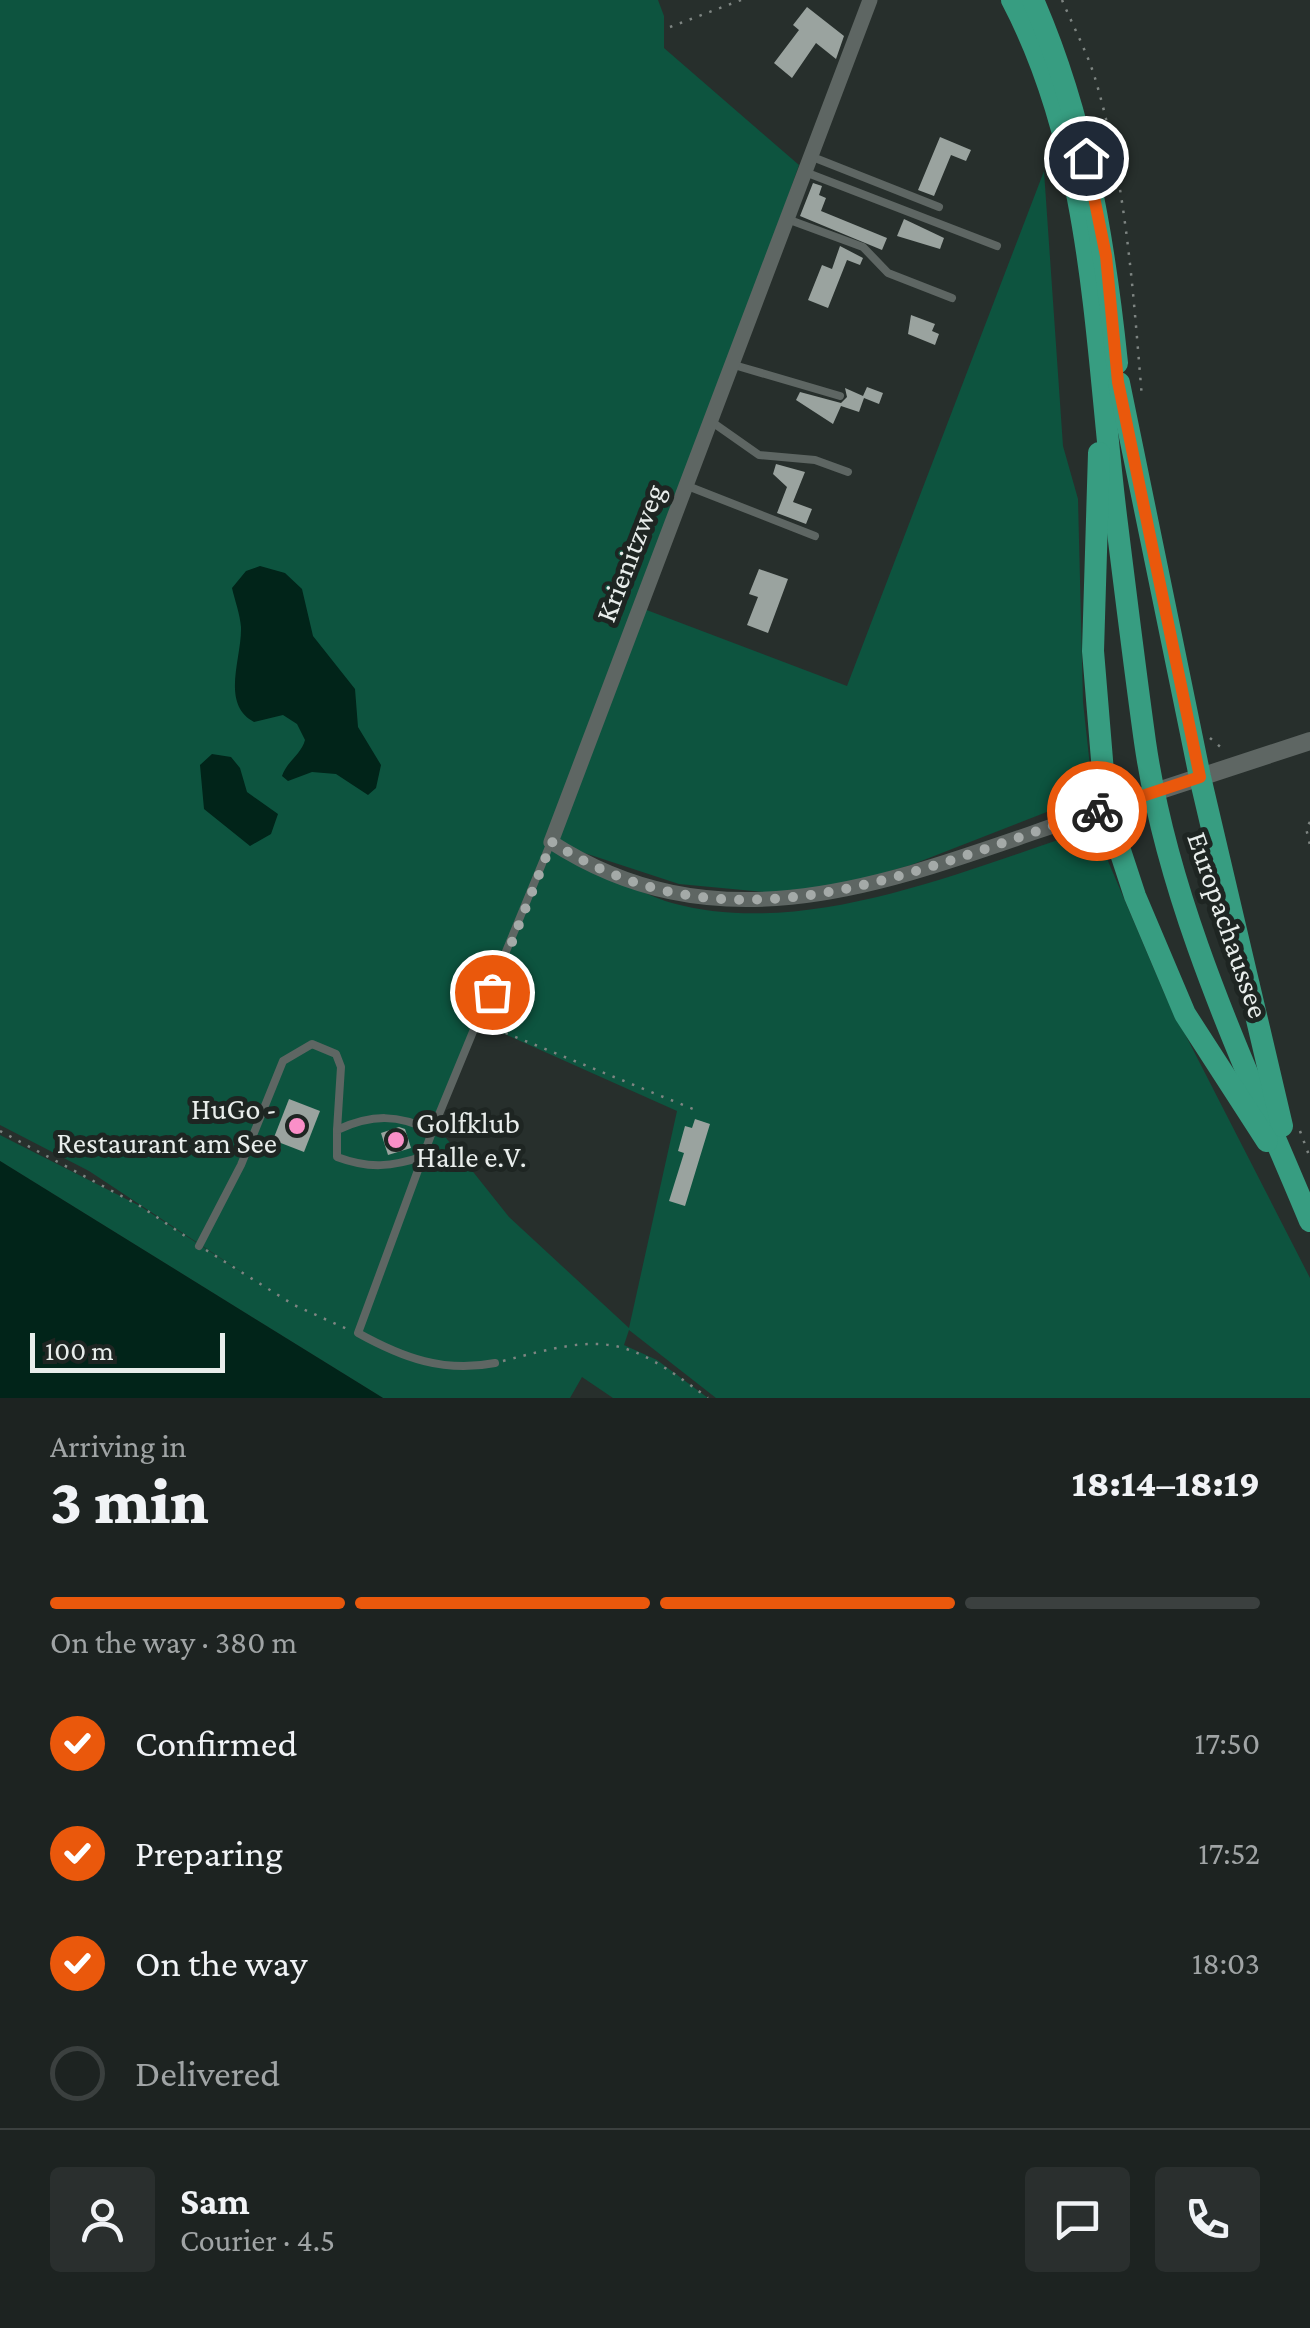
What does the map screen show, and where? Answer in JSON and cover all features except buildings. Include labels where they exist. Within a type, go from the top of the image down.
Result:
[{"type":"main road","name":"Europachaussee","points":[[1012,0],[1038,60],[1075,186],[1112,386]]},
{"type":"main road","name":"Europachaussee","points":[[1033,0],[1056,54],[1092,184],[1106,256],[1126,576],[1146,746],[1177,880],[1218,998],[1310,1221]]},
{"type":"main road","points":[[1112,386],[1200,736],[1192,780],[1290,1172]]},
{"type":"main road","points":[[1112,386],[1093,596],[1116,804],[1136,896],[1185,1014],[1290,1172]]},
{"type":"street","name":"Krienitzweg","points":[[552,842],[870,0]]},
{"type":"street","points":[[1200,736],[1216,758],[1310,741]]},
{"type":"street","points":[[552,842],[584,863],[626,880],[700,899],[779,902],[846,892],[1192,780],[1230,758]]},
{"type":"lane","points":[[808,164],[939,206]]},
{"type":"lane","points":[[808,164],[997,246]]},
{"type":"lane","points":[[786,219],[863,247],[888,273],[952,298]]},
{"type":"lane","points":[[731,364],[840,396]]},
{"type":"lane","points":[[710,421],[751,452],[783,460],[815,460],[848,472]]},
{"type":"lane","points":[[685,485],[814,536]]},
{"type":"lane","name":"Krienitzweg","points":[[358,1334],[434,1127],[552,842]]},
{"type":"lane","points":[[199,1246],[241,1164],[283,1060],[312,1044],[336,1054],[341,1066],[336,1157],[353,1163],[393,1166],[424,1156]]},
{"type":"lane","points":[[337,1130],[356,1121],[392,1116],[434,1127]]},
{"type":"lane","points":[[358,1334],[438,1366],[467,1369],[496,1363]]},
{"type":"path","points":[[670,27],[741,0]]},
{"type":"path","points":[[1062,0],[1094,76],[1113,155],[1128,236],[1142,401]]},
{"type":"path","points":[[1200,736],[1230,758]]},
{"type":"path","points":[[1310,822],[1306,828],[1310,845]]},
{"type":"path","points":[[480,1023],[692,1109]]},
{"type":"path","points":[[0,1131],[140,1206],[294,1305],[358,1334]]},
{"type":"path","points":[[496,1363],[578,1343],[624,1344],[657,1360],[708,1398]]},
{"type":"shaded area","points":[[0,0],[658,0],[664,16],[664,48],[799,165],[644,609],[847,686],[1044,171],[1063,446],[1078,499],[1083,702],[1093,794],[911,865],[849,883],[775,893],[679,884],[557,844],[628,885],[672,903],[724,912],[777,913],[886,895],[1094,828],[1165,995],[1310,1278],[1310,1398],[716,1398],[629,1330],[624,1345],[657,1360],[708,1398],[613,1398],[582,1377],[570,1398],[383,1398],[0,1161],[0,1135],[140,1206],[266,1288],[89,1171],[0,1125]],"holes":[[[480,1023],[677,1111],[629,1328],[509,1217],[435,1124]]]},
{"type":"shaded area","points":[[260,566],[285,573],[302,589],[313,636],[355,689],[358,727],[381,765],[376,788],[368,795],[336,774],[312,772],[288,781],[282,776],[305,740],[297,724],[283,715],[254,722],[238,704],[235,679],[241,627],[232,588],[246,571]]},
{"type":"shaded area","points":[[212,754],[231,757],[240,768],[247,792],[278,814],[271,834],[250,846],[204,809],[200,765]]},
{"type":"shaded area","points":[[0,1161],[383,1398],[0,1398]]},
{"type":"way so far","points":[[492,992],[552,842],[584,863],[626,880],[700,899],[779,902],[846,892],[1097,811]]},
{"type":"place","name":"HuGo - Restaurant am See","points":[[297,1126]]},
{"type":"place","name":"Golfklub Halle e.V.","points":[[396,1140]]},
{"type":"route","points":[[1086,158],[1106,256],[1118,382],[1130,425],[1200,777],[1097,811]]}]
